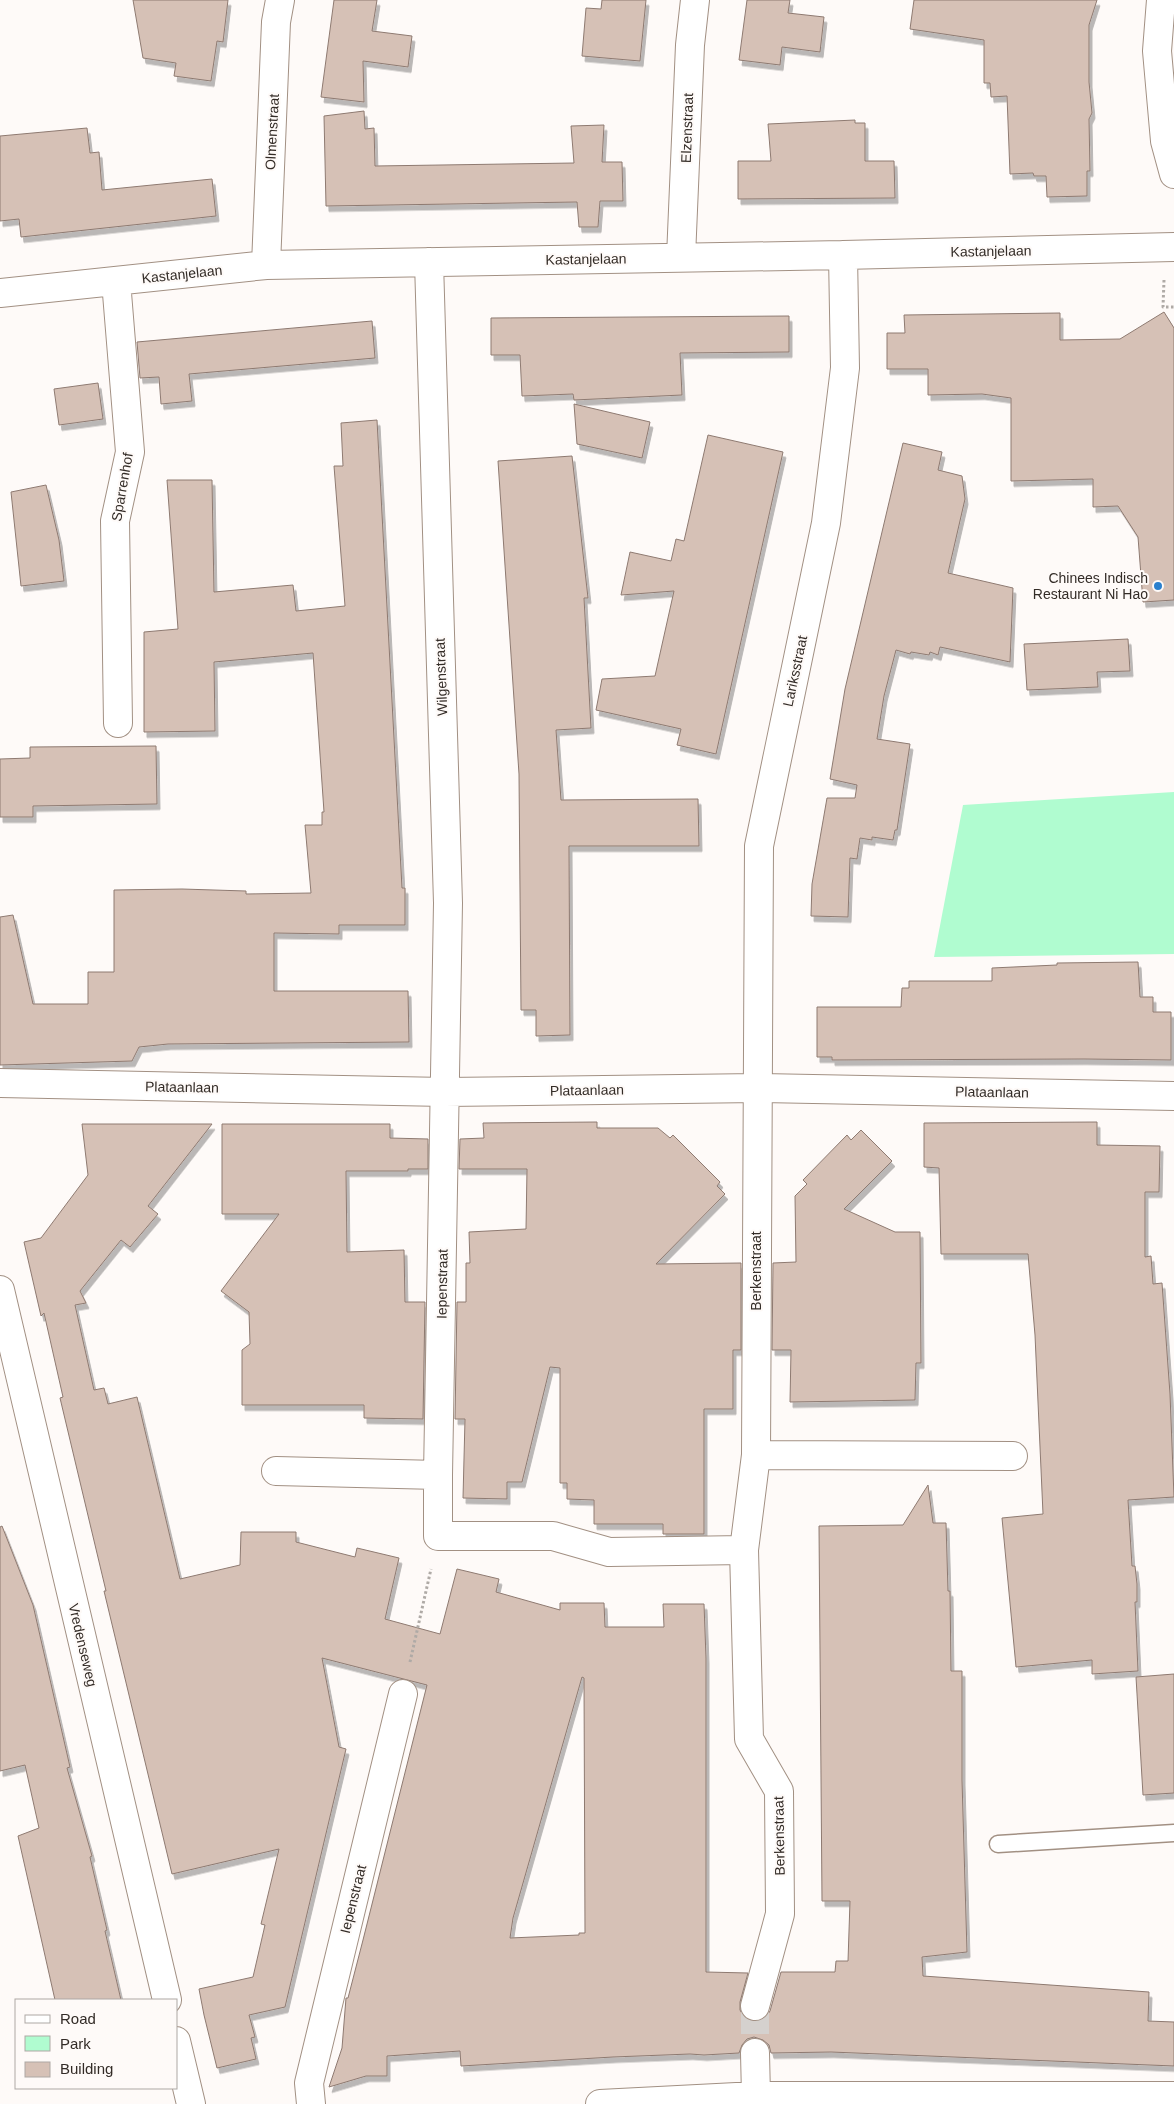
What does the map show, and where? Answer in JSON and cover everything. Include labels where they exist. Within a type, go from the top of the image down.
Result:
[{"type":"street","name":"Olmenstraat","points":[[266,265],[276,22],[280,0]]},
{"type":"street","name":"Elzenstraat","points":[[681,257],[690,45],[695,0]]},
{"type":"street","points":[[1161,0],[1157,51],[1165,141],[1174,174]]},
{"type":"street","name":"Kastanjelaan","points":[[0,293],[266,265],[1174,247]]},
{"type":"street","name":"Lariksstraat","points":[[757,1088],[759,846],[826,523],[845,368],[843,255]]},
{"type":"street","name":"Wilgenstraat","points":[[429,262],[448,903],[445,1092]]},
{"type":"street","name":"Sparrenhof","points":[[116,281],[130,452],[115,521],[118,723]]},
{"type":"street","name":"Plataanlaan","points":[[0,1083],[445,1092],[757,1088],[1174,1096]]},
{"type":"street","name":"Berkenstraat","points":[[755,2006],[780,1914],[779,1791],[749,1739],[744,1550],[756,1455],[757,1088]]},
{"type":"street","name":"Iepenstraat","points":[[438,1536],[445,1092]]},
{"type":"street","name":"Vredenseweg","points":[[0,1290],[167,1999]]},
{"type":"street","points":[[756,1455],[1013,1456]]},
{"type":"street","points":[[276,1472],[438,1475]]},
{"type":"street","points":[[438,1536],[553,1536],[609,1552],[744,1550]]},
{"type":"street","name":"Iepenstraat","points":[[312,2104],[309,2083],[403,1694]]},
{"type":"street","points":[[178,2049],[191,2104]]},
{"type":"street","points":[[756,2053],[756,2096]]},
{"type":"street","points":[[600,2104],[756,2096],[1174,2096]]},
{"type":"lane","points":[[998,1844],[1174,1833]]},
{"type":"path","points":[[403,1694],[438,1536]]},
{"type":"green space","points":[[1174,792],[1174,954],[934,957],[963,805]]},
{"type":"building","points":[[133,0],[228,0],[223,42],[217,41],[211,81],[174,76],[176,63],[143,58]]},
{"type":"building","points":[[334,0],[377,0],[372,31],[412,36],[408,67],[363,61],[364,102],[321,97]]},
{"type":"building","points":[[602,0],[646,0],[640,61],[582,56],[586,8],[601,9]]},
{"type":"building","points":[[747,0],[790,0],[788,13],[824,17],[820,52],[782,47],[780,65],[739,60]]},
{"type":"building","points":[[914,0],[1097,0],[1089,25],[1089,82],[1092,113],[1089,119],[1090,171],[1087,171],[1087,196],[1047,197],[1046,176],[1034,176],[1033,173],[1010,174],[1007,96],[991,97],[990,83],[984,83],[984,40],[910,29]]},
{"type":"building","points":[[364,111],[365,129],[374,128],[375,166],[574,163],[571,126],[604,125],[602,162],[622,162],[623,201],[600,201],[598,227],[579,227],[577,202],[326,206],[324,116]]},
{"type":"building","points":[[855,120],[855,123],[865,123],[865,161],[894,161],[895,198],[738,199],[738,161],[771,161],[768,124]]},
{"type":"building","points":[[87,128],[90,153],[99,152],[102,190],[212,179],[216,216],[21,237],[19,219],[0,221],[0,136]]},
{"type":"building","points":[[1164,312],[1174,328],[1174,600],[1143,602],[1138,537],[1118,506],[1093,507],[1093,479],[1011,481],[1011,398],[982,394],[928,395],[928,369],[887,369],[887,333],[905,333],[904,315],[1060,313],[1060,340],[1120,339]]},
{"type":"building","points":[[789,316],[789,352],[680,353],[682,395],[574,400],[573,394],[522,396],[520,355],[491,355],[491,318]]},
{"type":"building","points":[[372,321],[375,358],[189,374],[192,401],[161,404],[159,377],[140,378],[137,342]]},
{"type":"building","points":[[98,383],[103,419],[59,425],[54,389]]},
{"type":"building","points":[[574,404],[650,422],[642,458],[577,444]]},
{"type":"building","points":[[377,420],[402,888],[405,888],[405,925],[339,925],[339,934],[274,933],[274,991],[408,991],[409,1042],[168,1044],[139,1047],[132,1061],[0,1065],[0,917],[13,915],[33,1004],[88,1004],[88,972],[114,972],[114,890],[182,889],[246,891],[246,894],[311,893],[305,825],[322,825],[322,812],[324,812],[313,653],[214,662],[215,731],[144,732],[144,632],[178,629],[167,480],[212,480],[214,592],[293,585],[296,611],[345,606],[334,466],[343,466],[341,423]]},
{"type":"building","points":[[708,435],[783,452],[716,754],[677,745],[681,729],[596,710],[602,679],[655,676],[674,591],[621,595],[630,552],[671,561],[676,539],[684,541]]},
{"type":"building","points":[[903,443],[942,452],[938,470],[962,476],[965,499],[948,573],[1013,588],[1010,662],[940,647],[938,655],[930,652],[929,655],[911,652],[910,654],[896,650],[884,696],[877,739],[910,744],[897,830],[895,830],[893,840],[872,837],[872,840],[860,838],[857,859],[850,858],[848,917],[811,916],[812,884],[827,798],[855,798],[857,785],[830,779],[845,689]]},
{"type":"building","points":[[572,456],[588,598],[584,598],[591,728],[556,730],[561,800],[698,799],[699,846],[569,846],[570,1035],[536,1036],[536,1010],[521,1010],[519,774],[498,461]]},
{"type":"building","points":[[46,485],[59,540],[64,581],[21,586],[11,492]]},
{"type":"building","points":[[1128,639],[1130,671],[1097,672],[1098,687],[1027,690],[1024,644]]},
{"type":"building","points":[[156,746],[157,804],[33,806],[33,817],[0,817],[0,759],[30,758],[30,747]]},
{"type":"building","points":[[1138,962],[1140,997],[1153,997],[1153,1012],[1171,1012],[1171,1060],[832,1060],[832,1057],[817,1057],[817,1007],[901,1007],[902,988],[909,988],[909,981],[992,981],[992,968],[1057,965],[1057,963]]},
{"type":"building","points":[[597,1122],[597,1128],[658,1128],[670,1138],[673,1135],[720,1182],[717,1186],[725,1194],[656,1264],[741,1263],[741,1350],[733,1350],[733,1409],[704,1409],[704,1534],[663,1534],[663,1524],[594,1524],[594,1500],[567,1499],[567,1483],[560,1483],[560,1368],[550,1367],[522,1482],[507,1482],[507,1499],[463,1498],[465,1419],[455,1419],[457,1302],[466,1302],[466,1263],[470,1263],[469,1232],[526,1229],[527,1169],[459,1169],[460,1139],[484,1138],[483,1123]]},
{"type":"building","points":[[1097,1122],[1097,1145],[1160,1146],[1159,1192],[1145,1192],[1145,1257],[1151,1256],[1153,1284],[1162,1283],[1170,1394],[1174,1497],[1128,1500],[1132,1566],[1135,1566],[1137,1584],[1137,1602],[1135,1602],[1138,1671],[1092,1674],[1092,1660],[1016,1667],[1002,1518],[1043,1514],[1035,1335],[1028,1254],[941,1254],[939,1168],[924,1167],[924,1123]]},
{"type":"building","points":[[82,1124],[212,1124],[148,1206],[158,1214],[130,1247],[121,1240],[80,1291],[86,1303],[75,1305],[94,1390],[104,1388],[108,1404],[137,1397],[180,1579],[240,1565],[241,1532],[296,1532],[296,1542],[355,1557],[357,1548],[399,1558],[385,1619],[440,1634],[457,1569],[499,1579],[496,1592],[560,1610],[560,1603],[604,1603],[605,1627],[664,1627],[663,1604],[704,1604],[706,1658],[706,1972],[748,1973],[740,2002],[740,2010],[744,2017],[751,2021],[758,2021],[766,2017],[770,2011],[781,1972],[835,1972],[836,1961],[848,1961],[850,1901],[822,1901],[819,1526],[903,1525],[928,1485],[933,1523],[946,1523],[948,1591],[950,1591],[951,1671],[962,1671],[962,1780],[967,1952],[922,1957],[923,1976],[1149,1992],[1148,2021],[1174,2022],[1174,2066],[831,2052],[771,2053],[769,2045],[763,2040],[754,2037],[747,2039],[739,2053],[704,2055],[613,2057],[461,2066],[460,2051],[387,2056],[387,2076],[366,2076],[329,2087],[342,2048],[346,1998],[348,1998],[427,1685],[322,1658],[339,1747],[346,1749],[285,2007],[249,2015],[255,2037],[251,2038],[256,2059],[217,2068],[199,1989],[253,1977],[265,1925],[261,1924],[279,1849],[172,1874],[104,1591],[106,1591],[60,1398],[63,1397],[44,1313],[41,1316],[24,1242],[41,1238],[88,1175]],"holes":[[[582,1677],[584,1678],[585,1933],[579,1933],[579,1935],[510,1938],[513,1918]]]},
{"type":"building","points":[[222,1124],[390,1124],[390,1138],[428,1139],[428,1169],[408,1169],[408,1171],[346,1171],[347,1252],[404,1250],[405,1302],[425,1302],[423,1419],[364,1418],[364,1405],[242,1405],[242,1350],[250,1344],[249,1312],[221,1291],[279,1214],[222,1214]]},
{"type":"building","points":[[861,1130],[892,1161],[844,1209],[895,1232],[920,1232],[921,1363],[916,1363],[915,1400],[790,1402],[791,1350],[772,1350],[773,1263],[796,1262],[795,1196],[807,1184],[803,1180],[847,1135],[851,1140]]},
{"type":"building","points":[[2,1526],[33,1605],[70,1767],[67,1768],[92,1856],[90,1857],[121,1999],[55,1999],[18,1836],[39,1828],[25,1765],[0,1771],[0,1527]]},
{"type":"building","points":[[1174,1674],[1174,1793],[1143,1795],[1136,1677]]},
{"type":"tunnel","points":[[755,2006],[755,2053]]},
{"type":"place","name":"Chinees Indisch Restaurant Ni Hao","points":[[1158,586]]}]
